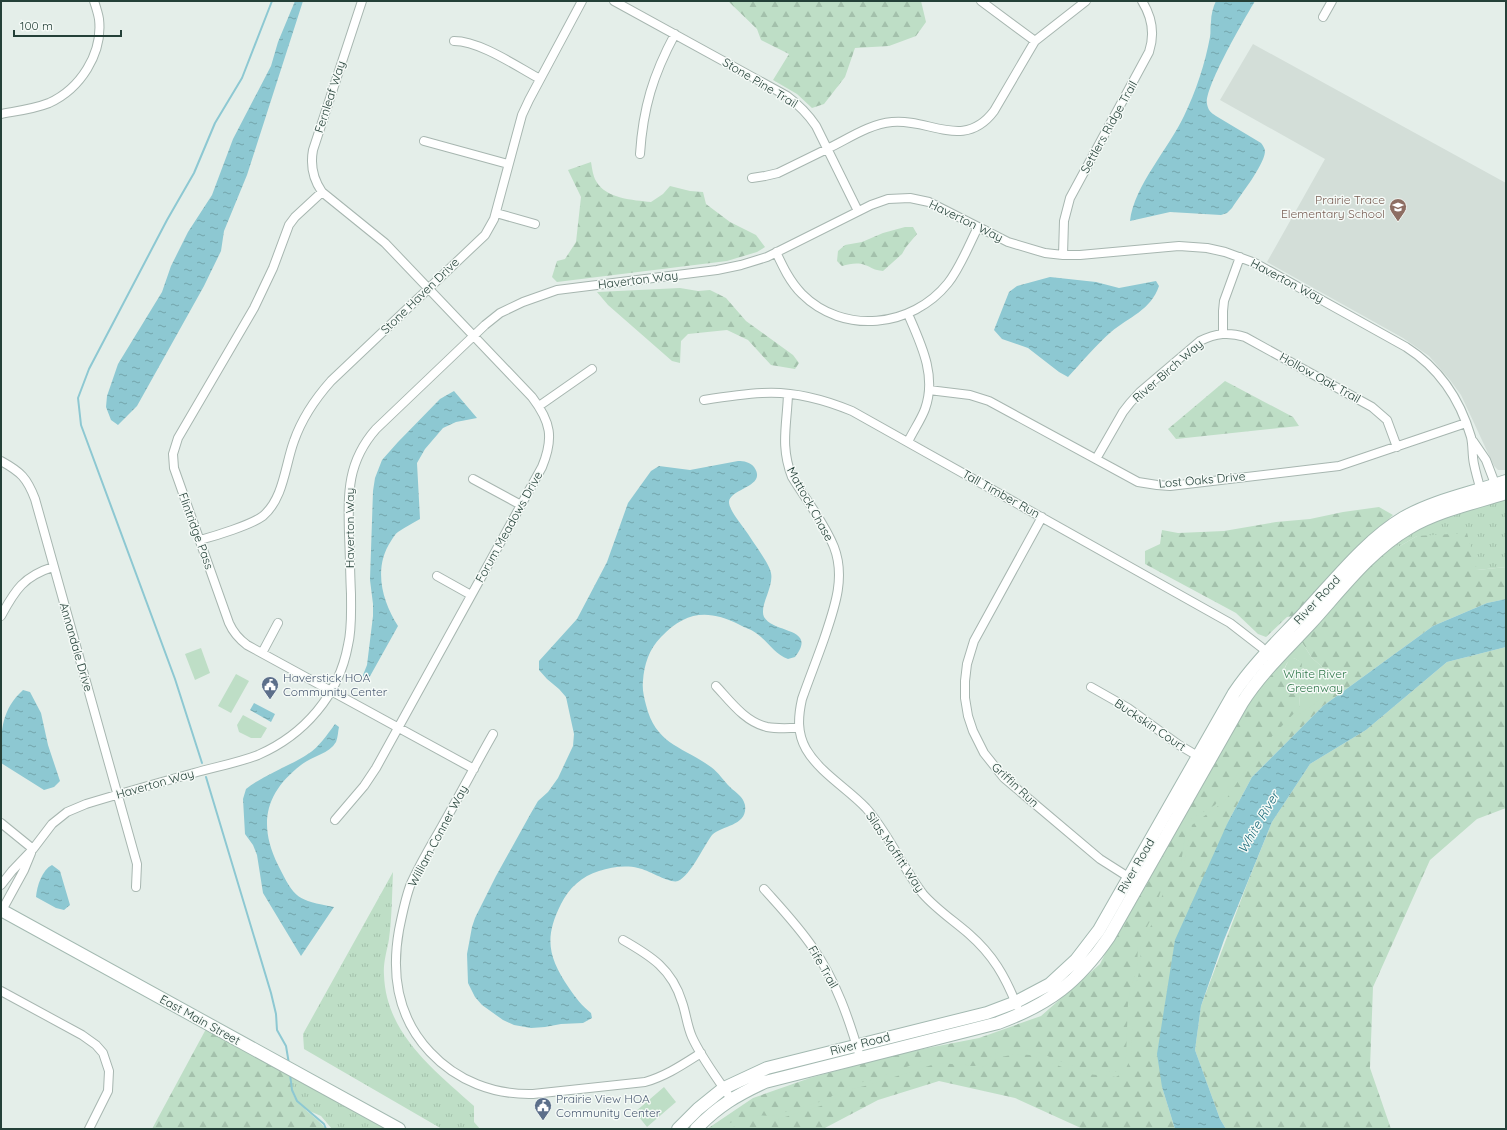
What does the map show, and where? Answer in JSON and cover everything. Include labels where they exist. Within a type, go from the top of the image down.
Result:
[{"type":"main road","name":"River Road","points":[[696,1129],[718,1108],[731,1099],[766,1082],[860,1057],[988,1026],[1018,1008],[1050,984],[1076,960],[1100,930],[1242,681],[1271,656],[1376,554],[1398,535],[1425,520],[1482,494],[1502,488]]},
{"type":"main road","name":"River Road","points":[[678,1129],[698,1109],[724,1088],[767,1068],[1004,1008],[1018,1008],[1047,1000],[1065,987],[1093,959],[1109,937],[1271,656]]},
{"type":"main road","name":"East Main Street","points":[[1,911],[399,1129]]},
{"type":"street","points":[[1,114],[37,107],[48,103],[68,91],[81,78],[91,62],[98,41],[99,19],[94,1]]},
{"type":"street","name":"Fernleaf Way","points":[[322,192],[312,170],[312,150],[362,1]]},
{"type":"street","name":"Stone Haven Drive","points":[[200,540],[252,522],[270,509],[279,493],[296,434],[315,400],[331,382],[485,235],[496,213],[522,115],[582,1]]},
{"type":"street","name":"Stone Pine Trail","points":[[614,1],[794,101],[811,119],[858,211]]},
{"type":"street","points":[[981,1],[1036,41]]},
{"type":"street","points":[[752,178],[778,172],[867,128],[886,122],[907,122],[952,132],[973,128],[986,120],[994,112],[1036,41],[1086,1]]},
{"type":"street","name":"Settlers Ridge Trail","points":[[1063,255],[1064,221],[1070,198],[1149,52],[1152,40],[1152,24],[1148,11],[1142,1]]},
{"type":"street","points":[[1323,17],[1332,1]]},
{"type":"street","points":[[640,154],[643,122],[648,96],[660,64],[675,34]]},
{"type":"street","points":[[454,41],[467,42],[479,46],[540,79]]},
{"type":"street","points":[[424,142],[508,164]]},
{"type":"street","name":"Forum Meadows Drive","points":[[322,192],[377,236],[429,288],[532,397],[539,406],[549,428],[549,446],[542,467],[369,779],[335,820]]},
{"type":"street","name":"Flintridge Pass","points":[[322,192],[295,217],[289,225],[265,287],[176,442],[173,458],[174,468],[233,631],[242,642],[474,769]]},
{"type":"street","name":"Haverton Way","points":[[1,885],[33,849],[49,828],[67,812],[86,804],[118,794],[243,760],[268,750],[284,741],[306,724],[315,714],[331,691],[341,671],[349,640],[351,611],[348,500],[351,474],[356,459],[363,446],[376,429],[500,313],[548,292],[730,268],[753,262],[876,202],[888,199],[903,198],[916,199],[934,204],[1020,247],[1040,252],[1063,255],[1179,246],[1208,248],[1240,257],[1296,285],[1417,354],[1446,383],[1462,412],[1472,438],[1502,488]]},
{"type":"street","points":[[496,213],[535,224]]},
{"type":"street","points":[[776,252],[785,272],[794,285],[803,295],[825,311],[841,318],[866,321],[887,320],[908,314],[926,304],[948,283],[978,227]]},
{"type":"street","points":[[1223,334],[1224,301],[1240,257]]},
{"type":"street","points":[[908,314],[924,351],[928,370],[929,390],[925,409],[908,442]]},
{"type":"street","name":"Hollow Oak Trail","points":[[1223,334],[1234,334],[1246,337],[1372,407],[1387,420],[1398,447]]},
{"type":"street","name":"River Birch Way","points":[[1096,459],[1123,412],[1140,392],[1196,344],[1210,336],[1223,334]]},
{"type":"street","points":[[539,406],[592,369]]},
{"type":"street","name":"Lost Oaks Drive","points":[[929,390],[970,395],[989,401],[1138,482],[1170,486],[1339,466],[1466,423]]},
{"type":"street","name":"Tall Timber Run","points":[[704,400],[763,392],[819,399],[852,411],[1230,623],[1271,656]]},
{"type":"street","name":"Mattock Chase","points":[[788,394],[784,447],[788,467],[792,477],[828,534],[834,548],[839,571],[836,601],[802,699],[798,728]]},
{"type":"street","name":"Haverton Way","points":[[1472,438],[1474,463],[1482,494]]},
{"type":"street","name":"Annandale Drive","points":[[1,461],[22,474],[31,488],[35,499],[137,864],[136,887]]},
{"type":"street","points":[[473,479],[521,505]]},
{"type":"street","name":"Griffin Run","points":[[1042,517],[980,629],[973,645],[967,664],[965,681],[968,716],[981,747],[990,762],[1001,774],[1100,859],[1140,884]]},
{"type":"street","points":[[1,616],[22,583],[40,571],[53,567]]},
{"type":"street","points":[[437,576],[471,595]]},
{"type":"street","points":[[262,653],[278,623]]},
{"type":"street","points":[[716,686],[739,710],[752,720],[766,727],[798,728]]},
{"type":"street","name":"Buckskin Court","points":[[1091,687],[1128,708],[1179,745],[1209,762]]},
{"type":"street","name":"Silas Moffitt Way","points":[[798,728],[804,745],[813,758],[866,809],[880,827],[917,886],[976,941],[994,960],[1002,973],[1018,1008]]},
{"type":"street","name":"William Conner Way","points":[[493,734],[414,878],[406,898],[400,924],[395,962],[398,989],[406,1015],[413,1030],[423,1044],[445,1066],[471,1082],[496,1091],[518,1094],[533,1094],[646,1082],[670,1073],[701,1053]]},
{"type":"street","points":[[1,823],[33,849]]},
{"type":"street","name":"Haverton Way","points":[[1,911],[24,870],[33,849]]},
{"type":"street","name":"Fife Trail","points":[[764,889],[814,948],[846,1011],[860,1057]]},
{"type":"street","points":[[623,940],[654,959],[672,978],[683,1002],[692,1036],[701,1053],[731,1099]]},
{"type":"street","points":[[1,991],[82,1035],[96,1045],[103,1053],[109,1071],[108,1091],[89,1129]]},
{"type":"shaded area","name":"Prairie Trace Elementary School","points":[[1253,44],[1506,183],[1506,470],[1498,470],[1494,466],[1461,395],[1429,356],[1403,338],[1267,262],[1325,159],[1220,100]]},
{"type":"green space","points":[[728,1],[921,1],[926,22],[916,36],[889,46],[855,48],[845,77],[824,104],[812,108],[797,94],[773,80],[789,54],[761,40],[757,29]]},
{"type":"green space","points":[[591,162],[594,177],[600,187],[606,192],[620,198],[651,202],[663,194],[670,186],[690,191],[703,192],[706,204],[730,222],[756,235],[765,247],[757,252],[727,261],[557,282],[552,277],[557,261],[565,259],[576,242],[581,197],[568,170]]},
{"type":"green space","points":[[905,227],[913,227],[917,234],[902,254],[883,271],[859,264],[842,266],[837,261],[838,251],[845,245],[862,242],[883,233]]},
{"type":"green space","points":[[680,288],[698,291],[710,290],[726,298],[746,321],[793,355],[799,363],[795,369],[771,365],[748,340],[727,330],[688,334],[681,341],[680,363],[672,361],[608,305],[597,292]]},
{"type":"green space","points":[[1225,381],[1293,417],[1299,426],[1176,439],[1168,429]]},
{"type":"green space","points":[[1506,493],[1506,567],[1477,570],[1417,536],[1400,546],[1386,545],[1410,528]]},
{"type":"green space","points":[[1379,507],[1393,515],[1363,542],[1293,616],[1287,617],[1266,637],[1258,634],[1236,613],[1145,564],[1145,551],[1160,544],[1162,530],[1178,533],[1224,531],[1276,522],[1310,519],[1343,512]]},
{"type":"green space","points":[[1467,533],[1477,570],[1506,567],[1506,599],[1487,603],[1433,626],[1323,706],[1252,777],[1228,822],[1162,1087],[1175,1129],[1083,1129],[1015,1098],[939,1081],[878,1100],[823,1129],[707,1129],[753,1098],[810,1078],[897,1054],[979,1038],[1041,1016],[1100,964],[1140,884],[1232,722],[1275,668],[1285,668],[1288,662],[1294,658],[1303,663],[1299,695],[1300,707],[1336,679],[1312,658],[1301,641],[1386,545],[1400,546],[1417,536]]},
{"type":"green space","name":"White River Greenway","points":[[1301,641],[1312,658],[1336,679],[1316,703],[1299,714],[1246,769],[1225,801],[1192,825],[1184,865],[1165,886],[1156,916],[1141,945],[1140,969],[1134,992],[1131,1058],[1124,1072],[1116,1077],[1078,1073],[1030,1055],[1016,1054],[1001,1057],[975,1071],[967,1070],[952,1064],[938,1063],[852,1089],[827,1104],[772,1121],[751,1120],[736,1125],[731,1129],[718,1129],[719,1127],[751,1115],[772,1116],[826,1100],[851,1084],[869,1081],[917,1063],[938,1057],[953,1059],[969,1066],[975,1066],[999,1052],[1015,1048],[1032,1050],[1080,1069],[1115,1072],[1121,1068],[1126,1057],[1128,1002],[1137,968],[1138,945],[1153,915],[1163,884],[1170,872],[1181,863],[1186,830],[1190,820],[1215,805],[1243,767],[1300,707],[1299,695],[1302,663],[1294,658],[1287,663],[1282,673],[1275,668]]},
{"type":"green space","points":[[1506,647],[1506,808],[1477,819],[1430,860],[1373,987],[1370,1068],[1391,1129],[1226,1129],[1220,1119],[1195,1050],[1201,1006],[1272,822],[1310,764],[1366,730],[1447,662]]},
{"type":"green space","points":[[201,648],[210,673],[195,680],[185,654]]},
{"type":"green space","points":[[236,674],[249,681],[231,713],[218,706]]},
{"type":"green space","points":[[243,715],[267,728],[261,738],[251,738],[239,732],[237,725]]},
{"type":"green space","points":[[393,872],[390,931],[384,975],[387,996],[393,1015],[403,1033],[428,1064],[474,1106],[474,1122],[480,1129],[442,1129],[304,1049],[303,1034]]},
{"type":"green space","points":[[206,1029],[290,1074],[292,1092],[295,1099],[326,1129],[152,1129]]},
{"type":"green space","points":[[290,1074],[392,1129],[332,1129],[321,1116],[305,1109],[297,1101],[292,1090]]},
{"type":"green space","points":[[664,1087],[676,1102],[647,1127],[635,1112]]},
{"type":"water","points":[[295,1],[303,1],[247,175],[224,231],[221,251],[204,286],[137,406],[118,425],[111,420],[106,407],[107,396],[118,364],[162,292],[171,266],[188,232],[212,195],[233,139],[271,66],[278,42]]},
{"type":"water","points":[[1216,1],[1255,1],[1218,69],[1208,96],[1207,106],[1214,115],[1261,143],[1265,151],[1263,158],[1251,180],[1227,213],[1221,215],[1170,212],[1130,221],[1138,194],[1178,128],[1200,77],[1206,57],[1213,8]]},
{"type":"water","points":[[1050,277],[1096,282],[1119,288],[1156,281],[1159,286],[1151,301],[1145,307],[1105,337],[1068,377],[1059,372],[1028,348],[1002,339],[994,330],[1009,292],[1017,286]]},
{"type":"water","points":[[454,391],[477,418],[456,422],[443,428],[425,449],[417,463],[420,519],[403,528],[396,534],[385,551],[382,562],[381,573],[384,595],[392,616],[398,626],[369,678],[361,680],[367,665],[373,616],[370,580],[373,491],[375,478],[382,460],[398,442],[440,399]]},
{"type":"water","points":[[738,461],[751,464],[757,474],[753,483],[735,493],[729,502],[734,514],[770,569],[770,584],[763,607],[764,617],[776,626],[798,636],[801,640],[801,647],[795,657],[788,659],[775,651],[754,632],[718,616],[698,615],[679,622],[670,628],[653,647],[646,663],[643,687],[650,718],[656,729],[671,743],[711,767],[743,799],[745,812],[739,821],[712,835],[688,873],[678,881],[670,881],[638,868],[618,867],[608,868],[593,873],[577,883],[564,898],[556,916],[552,927],[551,947],[556,967],[569,988],[585,1008],[591,1013],[592,1018],[583,1023],[561,1024],[545,1027],[531,1028],[514,1025],[503,1020],[482,1005],[475,997],[468,983],[467,954],[475,918],[496,876],[538,801],[548,792],[558,778],[573,746],[574,734],[566,697],[539,670],[539,661],[577,619],[607,562],[628,503],[651,471],[659,466],[690,470]]},
{"type":"water","name":"White River","points":[[1506,599],[1506,647],[1447,662],[1366,730],[1310,764],[1272,822],[1224,940],[1201,1006],[1195,1050],[1220,1119],[1226,1129],[1175,1129],[1162,1087],[1157,1054],[1175,940],[1228,822],[1252,777],[1323,706],[1433,626],[1487,603]]},
{"type":"water","points":[[23,690],[30,692],[41,713],[48,745],[60,781],[54,787],[44,790],[1,763],[3,723],[10,706]]},
{"type":"water","points":[[254,703],[275,714],[271,722],[250,710]]},
{"type":"water","points":[[335,724],[339,727],[337,740],[333,746],[325,752],[305,762],[289,776],[279,787],[268,810],[268,836],[272,850],[278,865],[293,891],[305,900],[334,907],[301,956],[263,893],[257,855],[253,845],[245,834],[243,799],[246,789],[253,784],[300,759],[316,748]]},
{"type":"water","points":[[52,865],[60,871],[70,905],[64,910],[56,908],[36,897],[43,874],[48,867]]},
{"type":"waterway","points":[[202,763],[175,679],[81,425],[78,398],[89,369],[167,220],[194,173],[215,123],[242,78],[272,1]]},
{"type":"waterway","points":[[206,777],[271,993],[276,1014],[277,1030],[286,1046],[289,1064]]},
{"type":"waterway","points":[[290,1074],[292,1090],[297,1101],[324,1124],[326,1129]]},
{"type":"place","name":"Prairie Trace Elementary School","points":[[1398,222]]},
{"type":"place","name":"Haverstick HOA Community Center","points":[[270,700]]},
{"type":"place","name":"Prairie View HOA Community Center","points":[[543,1121]]}]
